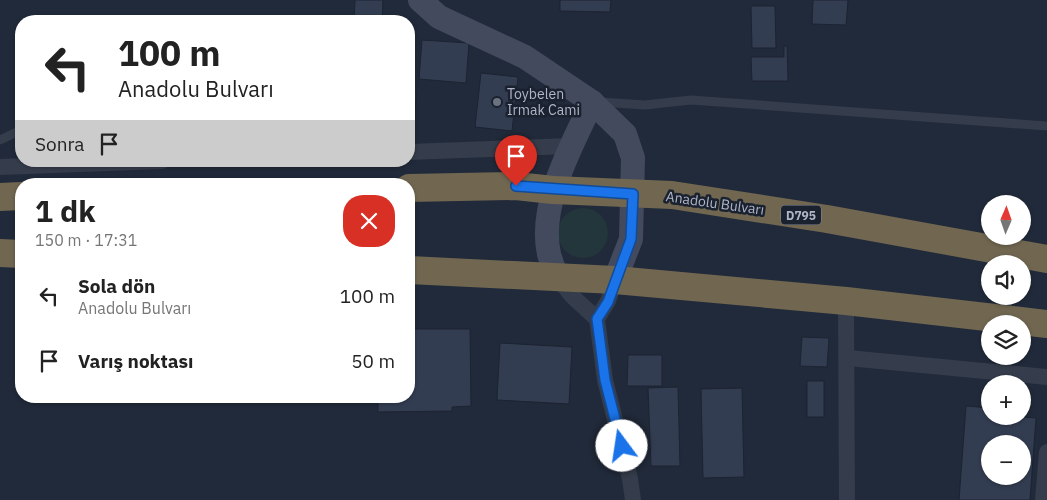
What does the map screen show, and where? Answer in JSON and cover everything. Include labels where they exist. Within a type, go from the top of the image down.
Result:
[{"type":"highway","name":"Anadolu Bulvarı","points":[[415,188],[516,186],[553,190],[672,196],[827,219],[1047,259]]},
{"type":"highway","points":[[0,197],[15,196]]},
{"type":"highway","points":[[0,253],[15,254]]},
{"type":"highway","points":[[415,270],[615,280],[846,301],[1047,324]]},
{"type":"street","points":[[420,0],[439,17],[525,56],[592,102],[625,134],[633,158],[631,239],[608,302],[597,319]]},
{"type":"street","points":[[592,102],[553,190],[548,228],[549,252],[556,276],[572,296],[597,319],[605,380],[630,480],[633,500]]},
{"type":"street","points":[[415,152],[572,146]]},
{"type":"street","points":[[0,167],[15,166]]},
{"type":"street","points":[[846,301],[848,358],[845,366],[847,500]]},
{"type":"street","points":[[848,358],[1047,377]]},
{"type":"street","points":[[1043,500],[1047,452]]},
{"type":"lane","points":[[592,102],[645,105],[692,100],[1047,126]]},
{"type":"lane","points":[[0,140],[15,133]]},
{"type":"green space","points":[[578,208],[588,208],[601,215],[608,228],[608,238],[601,251],[588,258],[578,258],[569,254],[562,247],[558,238],[558,228],[562,219],[569,212]]},
{"type":"building","points":[[355,0],[383,0],[382,15],[354,15]]},
{"type":"building","points":[[560,0],[611,0],[610,12],[560,11]]},
{"type":"building","points":[[813,0],[848,0],[846,25],[812,24]]},
{"type":"building","points":[[751,6],[775,6],[776,48],[752,48]]},
{"type":"building","points":[[422,40],[469,43],[466,83],[419,79]]},
{"type":"building","points":[[784,46],[787,46],[788,81],[752,81],[751,57],[784,57]]},
{"type":"building","name":"Toybelen Irmak Cami","points":[[481,73],[518,77],[512,131],[475,127]]},
{"type":"building","points":[[415,329],[470,329],[471,406],[452,407],[452,411],[378,412],[378,403],[415,403]]},
{"type":"building","points":[[802,337],[829,338],[827,367],[800,366]]},
{"type":"building","points":[[500,343],[572,347],[569,404],[497,400]]},
{"type":"building","points":[[628,355],[662,355],[662,386],[627,386]]},
{"type":"building","points":[[807,381],[824,381],[824,417],[807,417]]},
{"type":"building","points":[[678,387],[680,466],[651,466],[648,388]]},
{"type":"building","points":[[742,388],[744,477],[703,478],[701,389]]},
{"type":"building","points":[[966,406],[981,407],[981,425],[1031,425],[1031,418],[1036,418],[1030,500],[959,500]]},
{"type":"place","name":"Toybelen Irmak Cami","points":[[497,102]]},
{"type":"route","points":[[516,186],[633,194],[631,239],[608,302],[597,319],[605,380],[622,446]]}]
